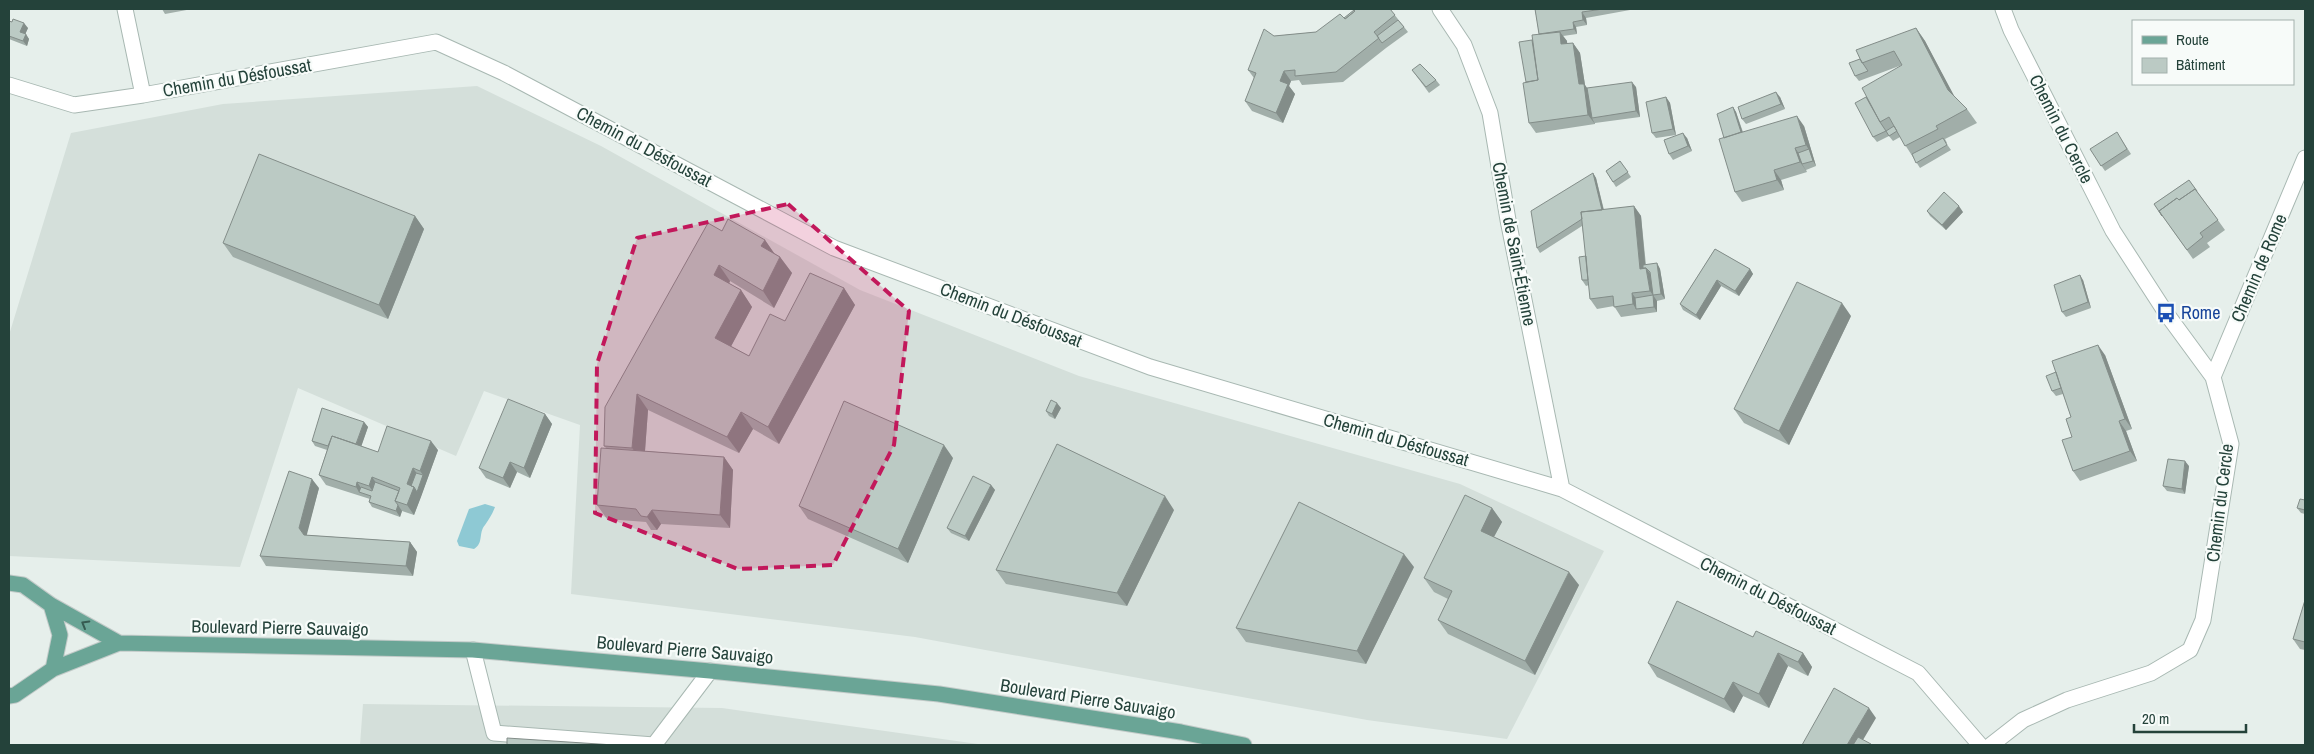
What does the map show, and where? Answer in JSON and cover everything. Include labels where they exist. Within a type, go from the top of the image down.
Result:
[{"type":"main road","name":"Boulevard Pierre Sauvaigo","points":[[9,583],[23,585],[51,605],[118,643]]},
{"type":"main road","points":[[51,605],[60,635],[53,669]]},
{"type":"main road","name":"Boulevard Pierre Sauvaigo","points":[[9,696],[15,695],[53,669],[118,643],[473,650],[939,694],[1181,732],[1244,745]]},
{"type":"street","points":[[124,9],[143,95]]},
{"type":"street","name":"Chemin de Saint-Étienne","points":[[1440,9],[1464,45],[1490,113],[1508,220],[1562,489]]},
{"type":"street","name":"Chemin du Cercle","points":[[1991,745],[2022,720],[2067,700],[2151,673],[2190,650],[2203,620],[2231,444],[2213,377],[2166,313],[2113,231],[2011,30],[2003,9]]},
{"type":"street","name":"Chemin du Désfoussat","points":[[9,85],[74,105],[143,95],[436,42],[504,73],[834,248],[1150,367],[1562,489],[1918,673],[1980,745]]},
{"type":"street","name":"Chemin de Rome","points":[[2213,377],[2305,158]]},
{"type":"street","points":[[473,650],[494,733],[654,745],[710,671]]},
{"type":"highlighted area","points":[[788,204],[909,311],[894,445],[833,565],[738,569],[595,513],[597,364],[637,238]]},
{"type":"shaded area","points":[[477,86],[601,146],[860,290],[1079,376],[1460,484],[1604,551],[1507,739],[1367,720],[915,637],[571,594],[580,425],[484,391],[456,456],[298,388],[240,567],[9,556],[9,335],[71,133],[223,104]]},
{"type":"shaded area","points":[[363,704],[722,708],[985,745],[360,745]]},
{"type":"water","points":[[485,504],[495,507],[483,528],[479,544],[474,549],[459,546],[457,541],[469,509]]},
{"type":"building","points":[[1353,9],[1390,9],[1395,15],[1374,32],[1379,38],[1336,72],[1295,76],[1295,70],[1284,71],[1280,81],[1288,84],[1276,113],[1245,101],[1256,73],[1248,70],[1264,29],[1274,36],[1316,32],[1340,14],[1345,19],[1355,11]]},
{"type":"building","points":[[1535,9],[1603,9],[1582,12],[1583,20],[1573,22],[1574,29],[1539,34]]},
{"type":"building","points":[[1354,10],[1355,11],[1344,18]]},
{"type":"building","points":[[13,19],[24,23],[20,32],[26,34],[23,41],[9,36],[9,21],[12,22]]},
{"type":"building","points":[[1398,20],[1404,27],[1382,43],[1377,36]]},
{"type":"building","points":[[1916,28],[1948,90],[1967,109],[1936,126],[1938,129],[1905,146],[1889,117],[1880,122],[1862,88],[1902,65],[1894,51],[1862,63],[1856,50]]},
{"type":"building","points":[[1560,32],[1561,44],[1573,43],[1579,84],[1584,84],[1588,115],[1529,123],[1523,83],[1538,80],[1532,35]]},
{"type":"building","points":[[1532,40],[1538,80],[1526,82],[1519,42]]},
{"type":"building","points":[[1860,59],[1868,71],[1855,76],[1849,63]]},
{"type":"building","points":[[1420,64],[1436,80],[1426,87],[1412,70]]},
{"type":"building","points":[[1632,82],[1636,111],[1592,118],[1587,88]]},
{"type":"building","points":[[1776,92],[1781,104],[1742,119],[1738,107]]},
{"type":"building","points":[[1666,97],[1673,129],[1652,133],[1646,102]]},
{"type":"building","points":[[1866,97],[1886,131],[1873,137],[1855,103]]},
{"type":"building","points":[[1733,107],[1741,132],[1724,138],[1717,114]]},
{"type":"building","points":[[1797,116],[1806,145],[1795,148],[1800,162],[1774,170],[1777,180],[1735,192],[1719,139]]},
{"type":"building","points":[[1894,126],[1897,131],[1889,136],[1886,131]]},
{"type":"building","points":[[2117,132],[2127,149],[2101,166],[2090,149]]},
{"type":"building","points":[[1683,133],[1688,146],[1669,154],[1664,140]]},
{"type":"building","points":[[1943,138],[1947,145],[1916,163],[1912,154]]},
{"type":"building","points":[[1809,149],[1813,161],[1802,164],[1798,153]]},
{"type":"building","points":[[259,154],[415,216],[379,305],[223,243]]},
{"type":"building","points":[[1620,161],[1628,172],[1613,182],[1606,171]]},
{"type":"building","points":[[1593,173],[1602,210],[1581,212],[1582,219],[1537,248],[1531,211]]},
{"type":"building","points":[[2189,180],[2197,191],[2195,189],[2179,200],[2177,198],[2159,211],[2162,216],[2154,204]]},
{"type":"building","points":[[2195,189],[2218,220],[2200,233],[2203,237],[2187,250],[2159,211],[2177,198],[2179,200]]},
{"type":"building","points":[[1944,192],[1959,206],[1942,225],[1927,211]]},
{"type":"building","points":[[1634,206],[1640,269],[1646,268],[1650,291],[1632,293],[1633,304],[1614,307],[1613,296],[1590,299],[1581,212]]},
{"type":"building","points":[[728,219],[765,240],[761,246],[780,257],[763,291],[719,265],[714,275],[741,290],[715,338],[749,356],[770,314],[785,321],[810,273],[844,288],[768,427],[741,412],[727,437],[637,394],[632,448],[604,446],[605,407],[708,223],[722,231]]},
{"type":"building","points":[[1715,249],[1750,269],[1735,291],[1717,280],[1696,315],[1680,304]]},
{"type":"building","points":[[1586,256],[1588,280],[1582,280],[1579,257]]},
{"type":"building","points":[[1657,263],[1661,294],[1653,295],[1650,272],[1643,268],[1643,265]]},
{"type":"building","points":[[2080,275],[2088,302],[2062,312],[2054,285]]},
{"type":"building","points":[[1797,282],[1842,303],[1779,431],[1734,409]]},
{"type":"building","points":[[1653,295],[1654,307],[1636,309],[1635,298]]},
{"type":"building","points":[[2098,345],[2125,419],[2119,421],[2130,451],[2073,471],[2062,440],[2072,437],[2066,419],[2071,417],[2052,361]]},
{"type":"building","points":[[2056,372],[2061,388],[2052,391],[2046,376]]},
{"type":"building","points":[[508,399],[545,414],[524,468],[510,462],[503,478],[479,468]]},
{"type":"building","points":[[1051,400],[1057,403],[1052,414],[1046,411]]},
{"type":"building","points":[[844,401],[944,445],[898,549],[799,506]]},
{"type":"building","points":[[322,408],[364,422],[356,444],[332,436],[328,446],[312,441]]},
{"type":"building","points":[[387,426],[431,441],[420,471],[413,468],[407,484],[414,487],[407,505],[395,501],[400,488],[372,477],[369,486],[357,482],[356,487],[319,475],[332,436],[378,452]]},
{"type":"building","points":[[1057,444],[1165,496],[1117,593],[996,570]]},
{"type":"building","points":[[601,448],[724,457],[720,515],[652,510],[647,517],[641,516],[636,509],[597,505]]},
{"type":"building","points":[[2168,459],[2185,461],[2182,489],[2163,486]]},
{"type":"building","points":[[289,471],[312,479],[299,528],[304,535],[410,542],[406,566],[260,556]]},
{"type":"building","points":[[416,473],[423,475],[417,492],[411,486]]},
{"type":"building","points":[[973,476],[991,485],[965,536],[947,528]]},
{"type":"building","points":[[375,482],[399,491],[395,501],[398,505],[396,511],[369,502],[371,496],[359,492],[361,487],[372,491]]},
{"type":"building","points":[[1465,495],[1492,508],[1481,531],[1569,572],[1525,661],[1438,620],[1452,591],[1424,578]]},
{"type":"building","points":[[2300,499],[2305,500],[2305,510],[2297,508]]},
{"type":"building","points":[[1299,502],[1404,554],[1357,651],[1236,628]]},
{"type":"building","points":[[2305,600],[2305,642],[2293,639]]},
{"type":"building","points":[[1677,601],[1753,637],[1756,631],[1803,653],[1798,662],[1778,653],[1759,694],[1733,682],[1724,699],[1648,663]]},
{"type":"building","points":[[1834,688],[1869,708],[1847,745],[1802,745]]},
{"type":"building","points":[[1858,737],[1871,744],[1871,745],[1853,745]]},
{"type":"building","points":[[507,738],[614,745],[507,745]]},
{"type":"place","name":"Rome","points":[[2166,313]]}]
